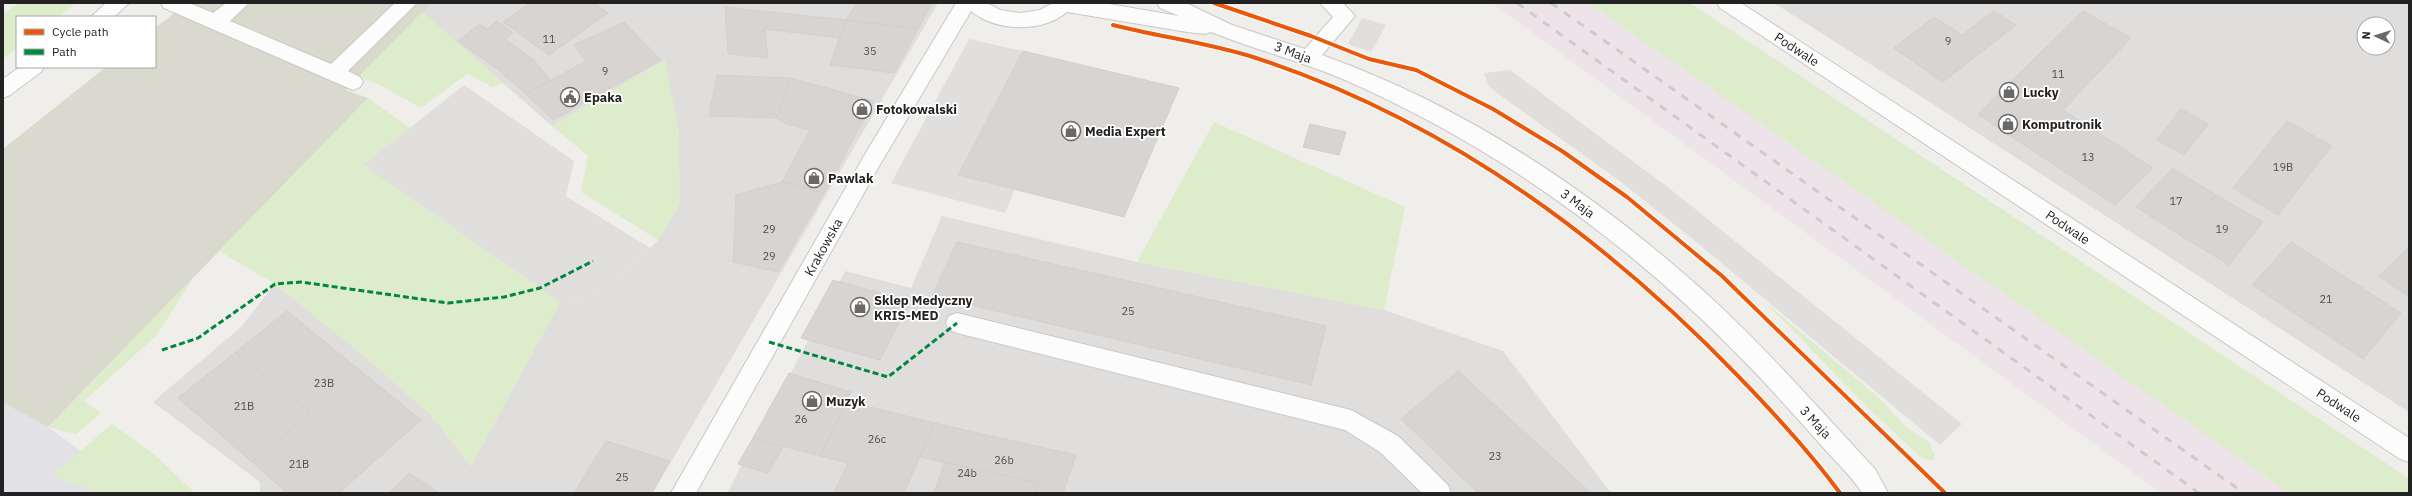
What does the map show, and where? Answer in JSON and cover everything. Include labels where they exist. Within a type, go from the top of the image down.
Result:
[{"type":"street","points":[[102,16],[119,3]]},
{"type":"street","points":[[171,3],[353,82]]},
{"type":"street","points":[[215,22],[239,3]]},
{"type":"street","points":[[334,73],[407,3]]},
{"type":"street","name":"Krakowska","points":[[683,493],[871,162],[966,3]]},
{"type":"street","points":[[975,3],[992,15],[1009,20],[1027,20],[1045,15],[1065,4]]},
{"type":"street","name":"3 Maja","points":[[1166,3],[1222,29],[1309,57],[1398,96],[1452,123],[1528,168],[1597,217],[1700,303],[1772,376],[1871,485],[1889,493]]},
{"type":"street","points":[[1309,57],[1345,16],[1330,3]]},
{"type":"street","name":"Podwale","points":[[1727,3],[2409,451]]},
{"type":"street","name":"3 Maja","points":[[1065,4],[1117,11],[1163,22],[1222,29]]},
{"type":"street","points":[[3,90],[33,68]]},
{"type":"street","points":[[957,323],[1351,421],[1389,444],[1439,493]]},
{"type":"shaded area","points":[[187,3],[432,3],[346,90],[368,98],[48,427],[3,403],[3,149],[105,68],[156,68],[156,27]]},
{"type":"shaded area","points":[[432,3],[938,3],[653,493],[260,493],[260,482],[153,402],[241,327],[275,284],[363,355],[430,414],[471,466],[560,302],[589,303],[620,279],[658,240],[680,203],[665,60],[552,126],[422,12]]},
{"type":"shaded area","points":[[1492,3],[1690,3],[2405,476],[2409,479],[2409,493],[2161,493]]},
{"type":"shaded area","points":[[1774,3],[2409,3],[2409,412],[1925,99]]},
{"type":"shaded area","points":[[1362,18],[1386,25],[1371,52],[1348,44]]},
{"type":"shaded area","points":[[969,39],[1023,51],[958,174],[1015,189],[1005,213],[891,183]]},
{"type":"shaded area","points":[[1510,70],[1669,188],[1962,424],[1940,445],[1694,240],[1621,182],[1489,87],[1484,73]]},
{"type":"shaded area","points":[[464,85],[574,161],[566,196],[650,248],[620,279],[589,303],[560,302],[363,165]]},
{"type":"shaded area","points":[[942,216],[1137,262],[1384,310],[1503,351],[1611,493],[727,493],[845,271],[911,288]]},
{"type":"shaded area","points":[[953,332],[1300,418],[1297,434],[947,346]]},
{"type":"shaded area","points":[[1342,337],[1448,364],[1395,418],[1332,392]]},
{"type":"shaded area","points":[[2409,359],[2409,406],[2384,389]]},
{"type":"shaded area","points":[[3,403],[48,427],[81,451],[51,476],[102,493],[3,493]]},
{"type":"green space","points":[[19,3],[76,3],[59,16],[16,16],[16,50],[3,59],[3,14]]},
{"type":"green space","points":[[1589,3],[1690,3],[2405,476],[2409,479],[2409,493],[2289,493]]},
{"type":"green space","points":[[422,12],[503,82],[493,87],[467,74],[421,108],[380,85],[358,77]]},
{"type":"green space","points":[[665,60],[679,132],[680,203],[658,240],[581,192],[588,156],[552,126]]},
{"type":"green space","points":[[368,98],[410,128],[363,165],[560,302],[471,466],[430,414],[363,355],[275,284],[219,251]]},
{"type":"green space","points":[[1214,122],[1405,207],[1384,310],[1137,262]]},
{"type":"green space","points":[[193,278],[157,335],[84,401],[101,413],[76,434],[48,427]]},
{"type":"green space","points":[[1766,303],[1879,398],[1906,427],[1930,443],[1935,457],[1934,460],[1923,459],[1868,408]]},
{"type":"green space","points":[[112,424],[156,456],[195,493],[102,493],[51,476]]},
{"type":"building","points":[[530,3],[594,3],[608,13],[549,55],[503,22]]},
{"type":"building","points":[[857,3],[932,3],[918,29],[846,20]]},
{"type":"building","points":[[725,7],[846,20],[840,38],[765,29],[768,58],[728,54]]},
{"type":"building","points":[[1994,11],[2016,25],[1943,82],[1894,48],[1934,17],[1962,35]]},
{"type":"building","points":[[2083,11],[2131,38],[2063,110],[2024,145],[1978,114]]},
{"type":"building","points":[[846,20],[918,29],[894,73],[830,65]]},
{"type":"building","points":[[497,21],[513,33],[505,39],[534,60],[550,80],[526,94],[497,69],[458,41],[480,24],[487,29]]},
{"type":"building","points":[[624,22],[661,60],[553,120],[526,94],[586,61],[574,45]]},
{"type":"building","name":"Media Expert","points":[[1023,51],[1179,88],[1124,217],[958,175]]},
{"type":"building","points":[[717,75],[790,78],[777,118],[709,116]]},
{"type":"building","points":[[790,78],[874,101],[824,193],[782,182],[810,130],[786,124],[777,118]]},
{"type":"building","points":[[2181,109],[2208,124],[2184,155],[2157,140]]},
{"type":"building","points":[[2063,110],[2153,168],[2115,205],[2024,145]]},
{"type":"building","points":[[2287,121],[2332,146],[2278,215],[2233,188]]},
{"type":"building","points":[[1310,124],[1346,132],[1339,155],[1303,147]]},
{"type":"building","points":[[2173,168],[2216,195],[2180,235],[2136,207]]},
{"type":"building","points":[[782,182],[824,193],[778,272],[733,262],[736,195]]},
{"type":"building","points":[[2216,195],[2263,222],[2229,265],[2180,235]]},
{"type":"building","points":[[957,242],[1326,326],[1311,385],[932,296]]},
{"type":"building","points":[[2291,242],[2401,313],[2363,359],[2252,285]]},
{"type":"building","points":[[2409,247],[2409,297],[2379,276]]},
{"type":"building","points":[[833,280],[910,301],[880,360],[801,338]]},
{"type":"building","points":[[287,311],[421,420],[339,493],[287,493],[252,462],[310,413],[236,352]]},
{"type":"building","points":[[236,352],[310,413],[252,462],[178,398]]},
{"type":"building","points":[[1458,371],[1591,493],[1478,493],[1401,419]]},
{"type":"building","points":[[789,373],[851,392],[820,456],[753,438]]},
{"type":"building","points":[[846,401],[934,423],[904,493],[834,493],[848,463],[820,456]]},
{"type":"building","points":[[934,423],[1076,455],[1063,493],[1035,493],[1039,483],[920,457]]},
{"type":"building","points":[[753,438],[783,447],[768,473],[738,464]]},
{"type":"building","points":[[606,441],[670,461],[651,493],[574,493]]},
{"type":"building","points":[[945,462],[1039,483],[1035,493],[934,493]]},
{"type":"building","points":[[409,473],[439,493],[389,493]]},
{"type":"railway","points":[[1517,3],[2199,493]]},
{"type":"railway","points":[[1551,3],[2244,493]]},
{"type":"marked path","points":[[162,350],[198,338],[275,284],[301,282],[448,303],[504,297],[540,288],[593,261]]},
{"type":"marked path","points":[[769,342],[888,377],[957,323]]},
{"type":"cycle path","points":[[1214,3],[1331,43],[1369,59],[1416,70],[1493,109],[1595,173],[1659,222],[1722,276],[1787,337],[1945,493]]},
{"type":"cycle path","points":[[1113,25],[1239,53],[1328,84],[1397,116],[1464,153],[1528,194],[1589,240],[1648,288],[1703,340],[1800,443],[1840,493]]},
{"type":"place","name":"Lucky","points":[[2009,92]]},
{"type":"place","name":"Epaka","points":[[570,97]]},
{"type":"place","name":"Fotokowalski","points":[[862,109]]},
{"type":"place","name":"Komputronik","points":[[2008,124]]},
{"type":"place","name":"Media Expert","points":[[1071,131]]},
{"type":"place","name":"Pawlak","points":[[814,178]]},
{"type":"place","name":"Sklep Medyczny KRIS-MED","points":[[860,307]]},
{"type":"place","name":"Muzyk","points":[[812,401]]}]
